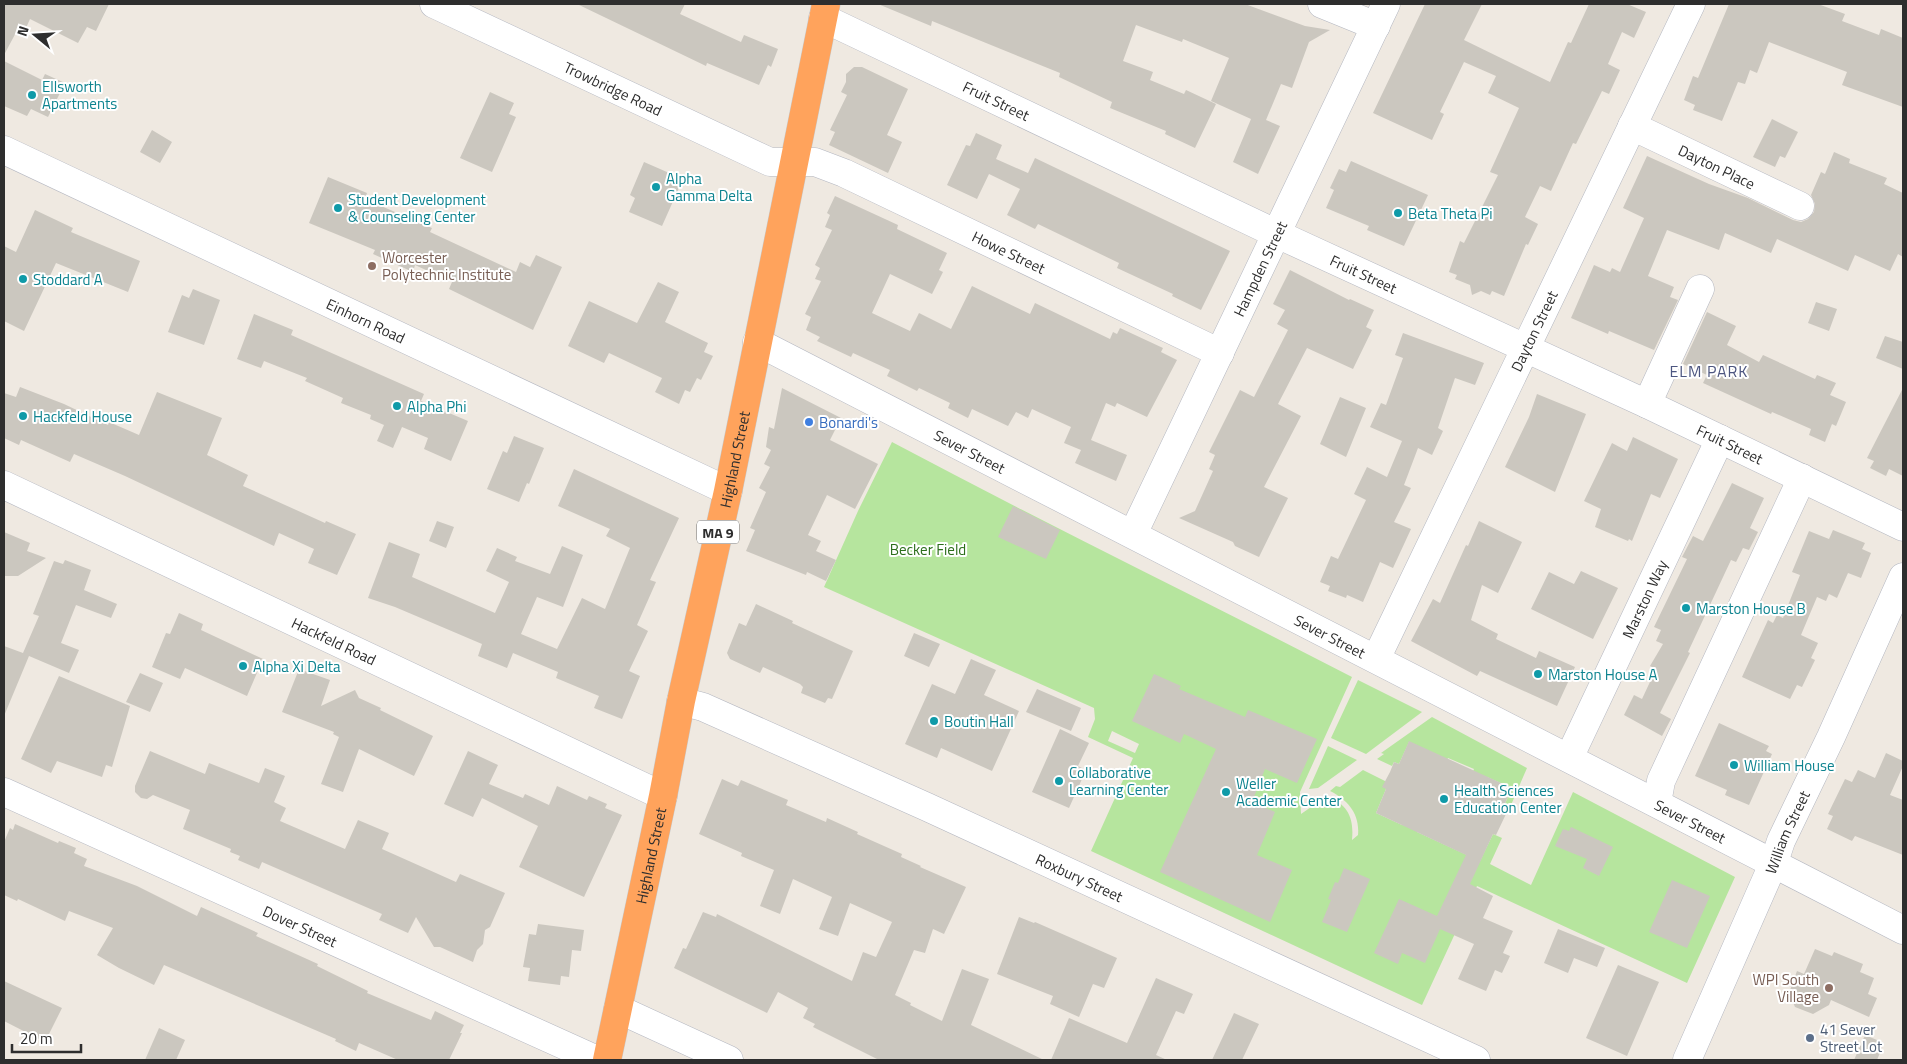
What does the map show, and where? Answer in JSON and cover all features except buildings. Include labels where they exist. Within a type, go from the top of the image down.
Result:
[{"type":"highway","name":"Highland Street","points":[[607,1060],[663,796],[681,701],[728,491],[824,11]]},
{"type":"street","name":"Trowbridge Road","points":[[434,4],[770,162],[794,162]]},
{"type":"street","points":[[1322,4],[1381,15]]},
{"type":"street","name":"Dayton Street","points":[[1376,659],[1691,4]]},
{"type":"street","name":"Fruit Street","points":[[824,11],[1277,234],[1647,404],[1903,526]]},
{"type":"street","name":"Hampden Street","points":[[1133,534],[1381,15]]},
{"type":"street","name":"Dayton Place","points":[[1632,126],[1800,206]]},
{"type":"street","name":"Einhorn Road","points":[[4,150],[728,491]]},
{"type":"street","name":"Howe Street","points":[[794,162],[814,162],[844,173],[1220,353]]},
{"type":"street","points":[[1647,404],[1700,289]]},
{"type":"street","name":"Sever Street","points":[[757,342],[1774,862],[1903,930]]},
{"type":"street","name":"Marston Way","points":[[1569,758],[1720,440]]},
{"type":"street","points":[[1657,803],[1661,782],[1802,478]]},
{"type":"street","name":"Hackfeld Road","points":[[4,486],[663,796]]},
{"type":"street","name":"William Street","points":[[1687,1060],[1774,862],[1781,841],[1831,737],[1903,577]]},
{"type":"street","name":"Roxbury Street","points":[[681,701],[703,707],[927,807],[1476,1060]]},
{"type":"street","name":"Dover Street","points":[[4,792],[597,1060]]},
{"type":"street","points":[[618,1010],[729,1060]]},
{"type":"green space","name":"Becker Field","points":[[892,442],[1006,502],[1352,677],[1300,792],[1301,814],[1327,796],[1345,808],[1351,819],[1352,840],[1358,835],[1355,814],[1347,803],[1330,791],[1336,786],[1340,787],[1363,770],[1385,781],[1386,789],[1376,813],[1402,825],[1419,826],[1417,832],[1480,861],[1493,834],[1502,838],[1490,864],[1531,885],[1573,792],[1735,877],[1687,983],[1477,886],[1422,1005],[1091,851],[1133,758],[1088,737],[1095,719],[1094,708],[824,587]],"holes":[[[1112,731],[1139,744],[1135,753],[1108,741]]]},
{"type":"green space","points":[[1358,680],[1422,712],[1366,754],[1331,738]]},
{"type":"green space","points":[[1432,717],[1527,768],[1508,812],[1502,810],[1512,788],[1487,777],[1471,776],[1474,769],[1448,758],[1445,764],[1409,742],[1399,764],[1394,762],[1392,766],[1377,759],[1384,754],[1381,753]]},
{"type":"green space","points":[[1328,746],[1357,760],[1318,788],[1309,789]]},
{"type":"place","name":"Ellsworth Apartments","points":[[32,95]]},
{"type":"place","name":"Alpha Gamma Delta","points":[[656,187]]},
{"type":"place","name":"Student Development & Counseling Center","points":[[338,208]]},
{"type":"place","name":"Beta Theta Pi","points":[[1398,213]]},
{"type":"place","name":"Worcester Polytechnic Institute","points":[[372,266]]},
{"type":"place","name":"Stoddard A","points":[[23,279]]},
{"type":"place","name":"Alpha Phi","points":[[397,406]]},
{"type":"place","name":"Hackfeld House","points":[[23,416]]},
{"type":"place","name":"Bonardi's","points":[[809,422]]},
{"type":"place","name":"Marston House B","points":[[1686,608]]},
{"type":"place","name":"Alpha Xi Delta","points":[[243,666]]},
{"type":"place","name":"Marston House A","points":[[1538,674]]},
{"type":"place","name":"Boutin Hall","points":[[934,721]]},
{"type":"place","name":"William House","points":[[1734,765]]},
{"type":"place","name":"Collaborative Learning Center","points":[[1059,781]]},
{"type":"place","name":"Weller Academic Center","points":[[1226,792]]},
{"type":"place","name":"Health Sciences Education Center","points":[[1444,799]]},
{"type":"place","name":"WPI South Village","points":[[1829,988]]},
{"type":"place","name":"41 Sever Street Lot","points":[[1810,1038]]},
{"type":"district","name":"ELM PARK","points":[[1709,371]]}]
